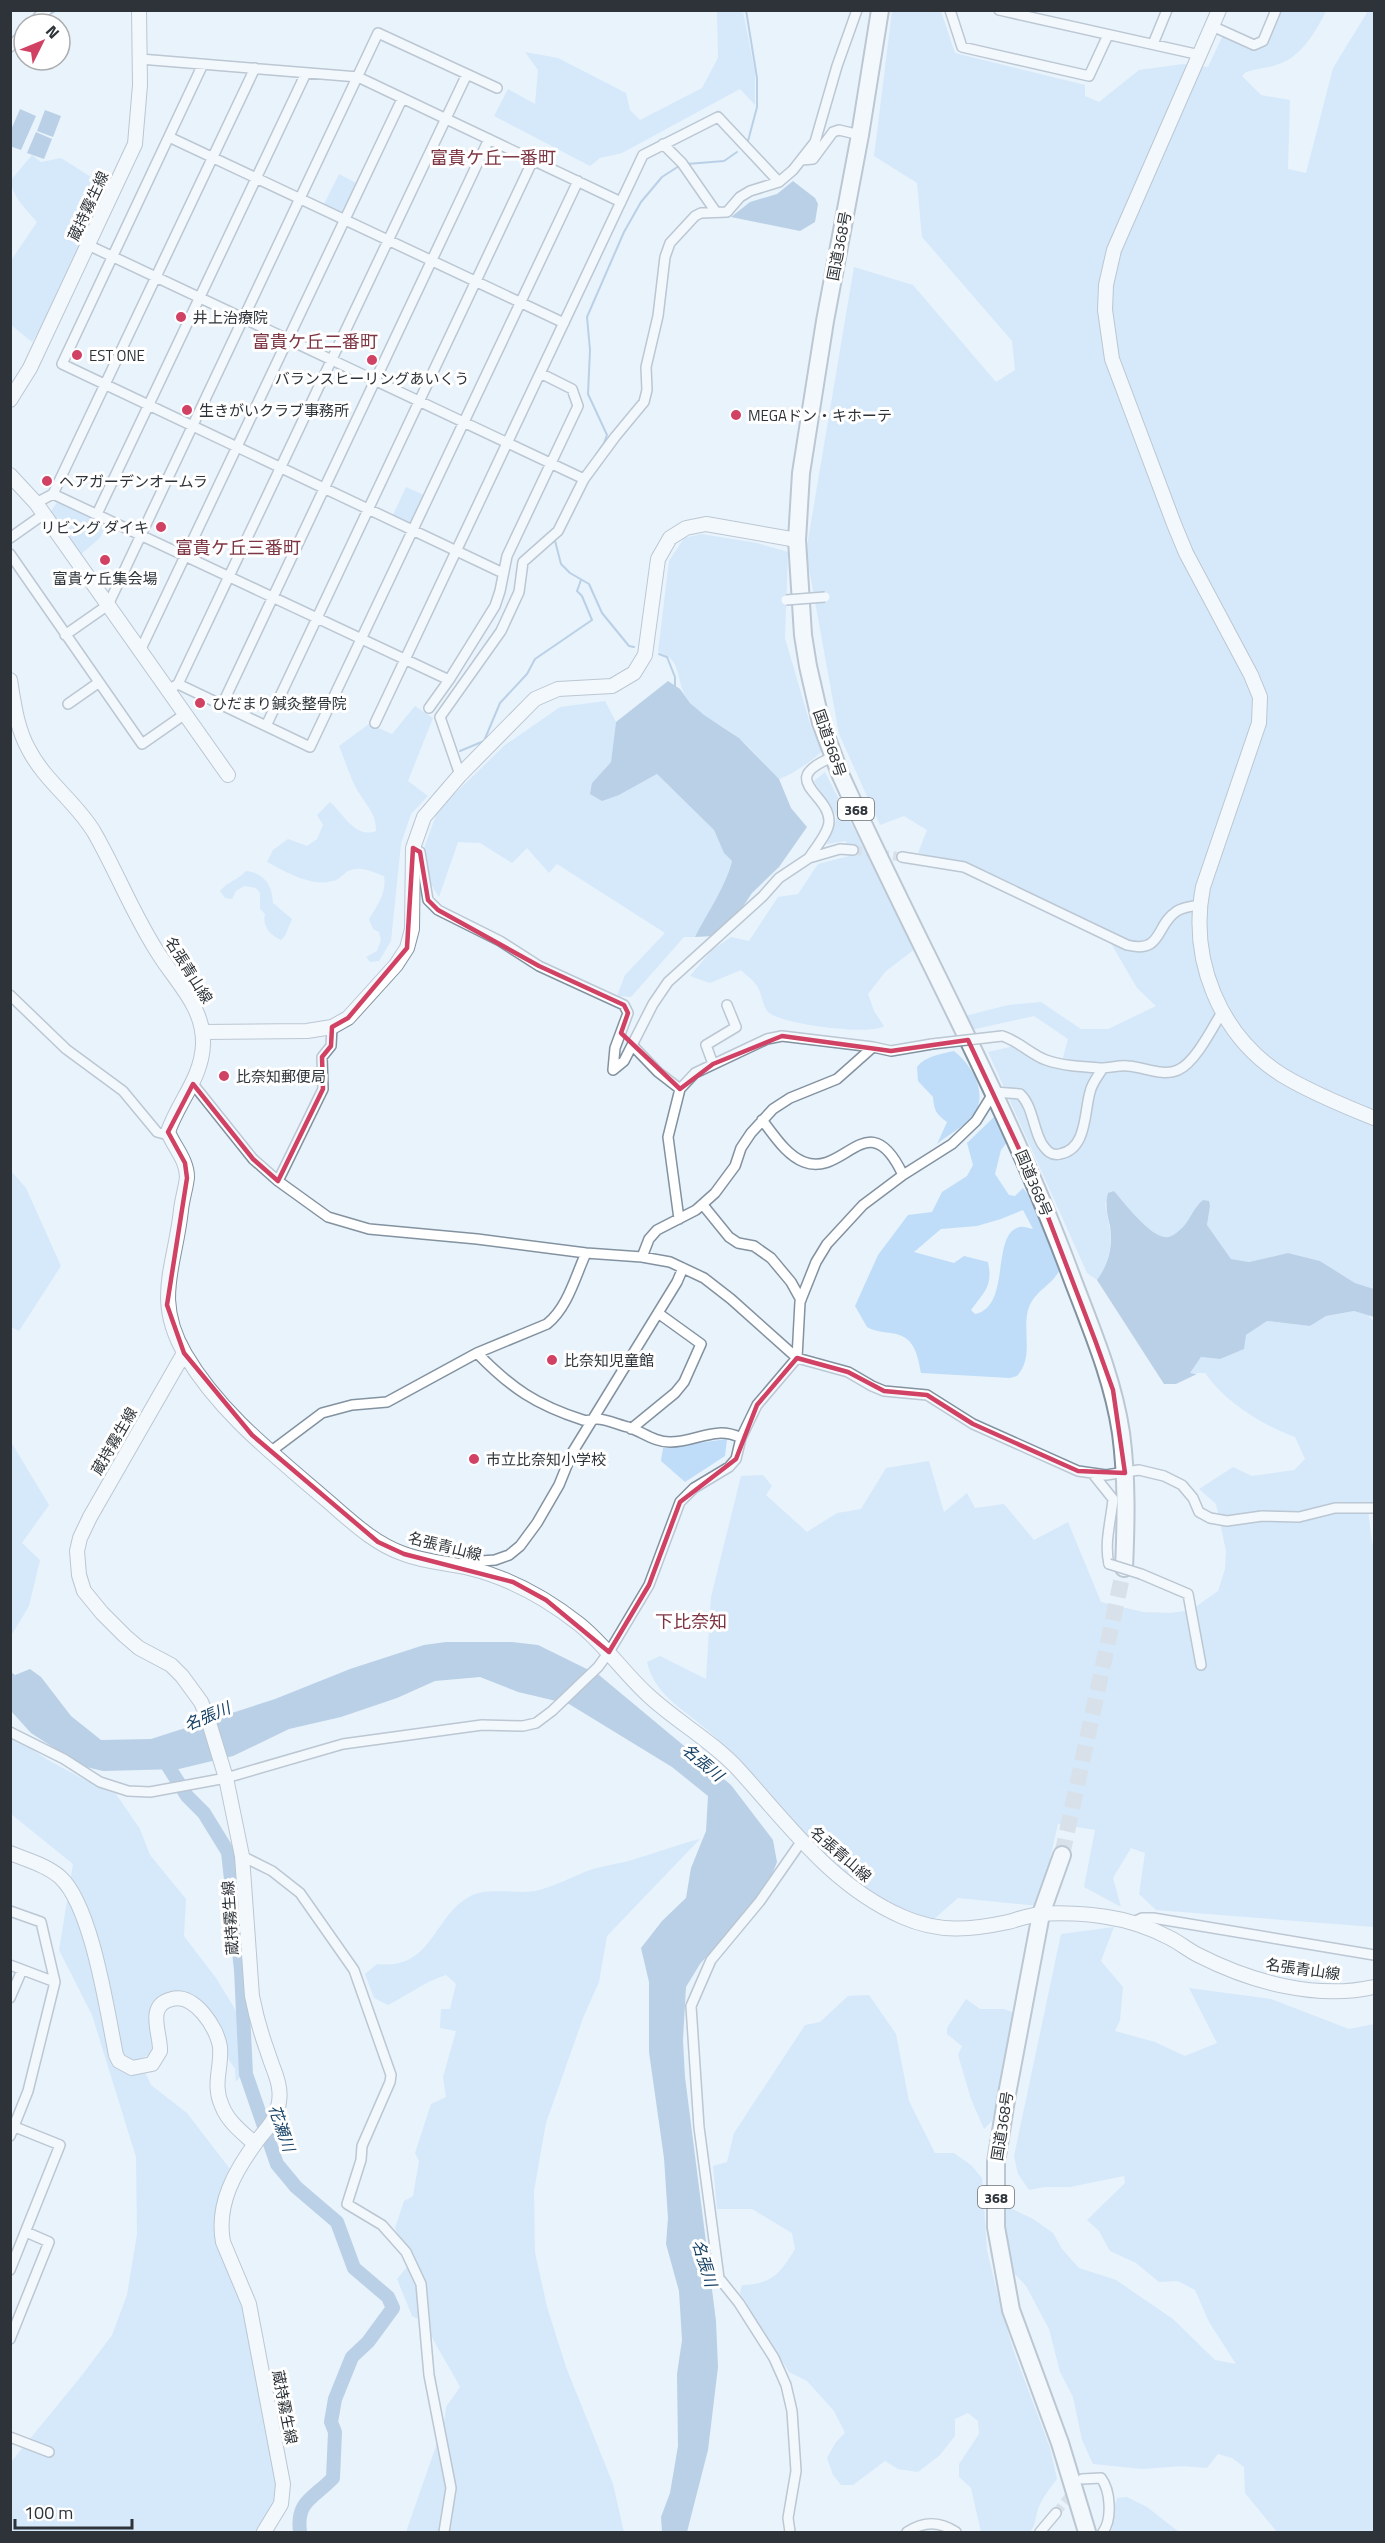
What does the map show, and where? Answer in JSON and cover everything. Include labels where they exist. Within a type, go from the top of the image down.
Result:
[{"type":"highway","name":"国道368号","points":[[880,10],[860,135],[825,321],[801,473],[797,540],[802,635],[814,696],[833,757],[855,808],[994,1092],[1057,1238],[1113,1389],[1125,1473],[1117,1566]]},
{"type":"highway","name":"国道368号","points":[[1062,1855],[1041,1914],[996,2162],[996,2227],[1011,2310],[1060,2444],[1087,2532]]},
{"type":"main road","name":"蔵持霧生線","points":[[10,400],[30,368],[135,144],[140,59],[139,10]]},
{"type":"main road","points":[[1219,10],[1114,250],[1106,285],[1105,310],[1112,359],[1168,512],[1186,553],[1251,675],[1260,697],[1259,723],[1203,886],[1200,905],[1202,956],[1209,983],[1222,1012],[1247,1045],[1275,1070],[1295,1082],[1374,1118]]},
{"type":"main road","points":[[10,476],[40,508],[140,651],[173,687],[185,714],[228,775]]},
{"type":"main road","points":[[202,1032],[307,1031],[333,1027],[355,1011],[396,965],[407,948],[412,929],[413,848],[424,816],[460,775],[536,699],[558,689],[612,686],[634,673],[642,662],[648,645],[658,559],[666,543],[675,534],[692,525],[706,524],[797,540]]},
{"type":"main road","name":"名張青山線","points":[[10,680],[16,716],[30,753],[93,830],[159,955],[196,1010],[202,1032],[202,1051],[193,1084],[168,1135],[184,1163],[187,1178],[180,1231],[166,1293],[169,1317],[184,1353],[225,1408],[270,1452],[378,1542],[404,1554],[493,1575],[546,1600],[581,1626],[609,1652],[648,1695],[714,1746],[801,1842],[840,1880],[902,1917],[927,1926],[974,1930],[1041,1914],[1106,1917],[1131,1923],[1170,1938],[1229,1970],[1265,1982],[1305,1989],[1340,1991],[1374,1987]]},
{"type":"main road","name":"蔵持霧生線","points":[[184,1353],[90,1517],[80,1538],[78,1563],[80,1583],[91,1601],[139,1648],[171,1665],[192,1688],[207,1716],[224,1772],[242,1856],[252,1996],[256,2018],[279,2086],[279,2102],[275,2119],[237,2169],[226,2196],[221,2232],[249,2304],[283,2484],[281,2504],[264,2532]]},
{"type":"main road","points":[[10,1853],[53,1871],[65,1882],[76,1898],[102,1980],[119,2061],[132,2068],[152,2064],[160,2051],[155,2020],[161,2006],[167,2000],[178,1998],[192,2002],[218,2038],[220,2054],[216,2085],[222,2106],[233,2123],[255,2144]]},
{"type":"street","points":[[460,775],[440,717],[501,632],[519,592],[523,562],[554,534],[581,478],[646,398],[646,367],[658,316],[667,249],[673,239],[695,216],[727,212],[740,197],[778,182],[802,160],[815,142],[837,66],[857,10]]},
{"type":"street","points":[[950,10],[963,47],[1089,76],[1108,34]]},
{"type":"street","points":[[999,10],[1036,15],[1200,55]]},
{"type":"street","points":[[1153,44],[1167,10]]},
{"type":"street","points":[[1212,26],[1254,45],[1263,41],[1276,10]]},
{"type":"street","points":[[65,635],[108,605],[378,33],[497,87]]},
{"type":"street","points":[[140,59],[358,77],[621,202]]},
{"type":"street","points":[[203,64],[62,364],[503,573]]},
{"type":"street","points":[[10,537],[53,494],[255,68]]},
{"type":"street","points":[[97,514],[306,73]]},
{"type":"street","points":[[467,74],[230,576],[173,687],[222,705],[310,747],[578,181]]},
{"type":"street","points":[[140,651],[402,99]]},
{"type":"street","points":[[375,723],[643,155],[718,117],[778,182]]},
{"type":"street","points":[[802,160],[813,159],[833,132],[838,130],[860,135]]},
{"type":"street","points":[[169,137],[564,323]]},
{"type":"street","points":[[222,705],[489,140]]},
{"type":"street","points":[[663,144],[684,166],[716,212]]},
{"type":"street","points":[[266,726],[533,160]]},
{"type":"street","points":[[88,245],[581,478]]},
{"type":"street","points":[[429,708],[495,606],[507,556],[578,406],[572,389],[540,373]]},
{"type":"street","points":[[53,494],[449,680]]},
{"type":"street","points":[[10,554],[142,744],[185,714]]},
{"type":"street","points":[[786,600],[825,597]]},
{"type":"street","points":[[68,704],[98,683]]},
{"type":"street","points":[[809,858],[827,830],[829,819],[826,810],[810,789],[807,778],[815,765],[833,757]]},
{"type":"street","points":[[413,848],[420,852],[428,900],[438,910],[500,941],[538,966],[624,1005],[628,1013],[615,1048],[613,1070],[624,1061],[647,1014],[668,982],[764,896],[785,873],[809,858],[840,849],[853,850]]},
{"type":"street","points":[[902,857],[964,867],[1136,948],[1154,942],[1178,910],[1200,905]]},
{"type":"street","points":[[10,995],[66,1049],[123,1090],[157,1132],[168,1135]]},
{"type":"street","points":[[713,1064],[706,1045],[735,1027],[727,1005]]},
{"type":"street","points":[[679,1219],[668,1137],[680,1089],[695,1073],[766,1039],[782,1036],[891,1051],[1002,1036],[1014,1040],[1048,1061],[1103,1068],[1127,1066],[1164,1072],[1178,1070],[1200,1050],[1222,1012]]},
{"type":"street","points":[[278,1181],[323,1089],[322,1057],[331,1046],[333,1027]]},
{"type":"street","points":[[633,1046],[658,1072],[680,1089]]},
{"type":"street","points":[[642,1257],[649,1239],[657,1230],[703,1204],[735,1166],[741,1148],[762,1120],[790,1098],[837,1078],[873,1047]]},
{"type":"street","points":[[10,1732],[64,1759],[100,1782],[128,1791],[167,1790],[190,1786],[224,1772],[343,1744],[482,1725],[524,1726],[536,1723],[552,1711],[598,1667],[609,1652],[649,1585],[680,1502],[694,1488],[729,1467],[736,1459],[741,1438],[757,1406],[797,1358],[801,1300],[826,1244],[863,1205],[903,1175],[952,1144],[976,1121],[994,1092],[1015,1093],[1023,1097],[1046,1151],[1057,1155],[1069,1152],[1077,1144],[1092,1084],[1103,1068]]},
{"type":"street","points":[[193,1084],[253,1159],[278,1181],[328,1217],[369,1229],[642,1257],[670,1262],[704,1278],[797,1358],[848,1372],[884,1390],[927,1395],[973,1424],[1077,1471],[1093,1474],[1139,1470],[1164,1476],[1182,1485],[1193,1498],[1199,1512],[1210,1518],[1227,1521],[1262,1516],[1299,1518],[1335,1508],[1374,1508]]},
{"type":"street","points":[[762,1120],[789,1153],[805,1163],[826,1163],[853,1147],[876,1143],[886,1148],[903,1175]]},
{"type":"street","points":[[703,1204],[729,1237],[738,1243],[754,1246],[771,1258],[791,1282],[801,1300]]},
{"type":"street","points":[[270,1452],[322,1413],[352,1405],[387,1402],[477,1353],[547,1324],[563,1305],[586,1253]]},
{"type":"street","points":[[464,1567],[468,1562],[495,1560],[509,1555],[520,1546],[548,1504],[572,1453],[683,1268]]},
{"type":"street","points":[[632,1429],[675,1394],[684,1382],[701,1344],[658,1313]]},
{"type":"street","points":[[477,1353],[526,1397],[583,1420],[597,1419],[632,1429],[653,1440],[670,1442],[717,1432],[729,1432],[741,1438]]},
{"type":"street","points":[[1093,1474],[1113,1499],[1106,1550],[1117,1566],[1188,1594],[1201,1665]]},
{"type":"street","points":[[790,2532],[788,2518],[796,2471],[792,2411],[786,2385],[774,2358],[739,2303],[719,2278],[699,2127],[691,2006],[711,1960],[760,1901],[801,1842]]},
{"type":"street","points":[[242,1856],[272,1871],[300,1893],[354,1970],[391,2075],[362,2146],[361,2160],[347,2204],[382,2225],[406,2252],[421,2284],[429,2375],[451,2488],[444,2532]]},
{"type":"street","points":[[10,1911],[40,1922],[55,1982],[28,2091],[12,2126],[10,2136]]},
{"type":"street","points":[[1131,1923],[1142,1918],[1153,1918],[1374,1955]]},
{"type":"street","points":[[10,1965],[55,1982]]},
{"type":"street","points":[[10,1998],[22,1970]]},
{"type":"street","points":[[10,2270],[60,2145],[12,2126]]},
{"type":"street","points":[[10,2339],[49,2242],[26,2232]]},
{"type":"street","points":[[10,2437],[49,2452]]},
{"type":"street","points":[[1082,2480],[1101,2478],[1106,2484],[1108,2526],[1103,2532]]},
{"type":"street","points":[[1040,2532],[1056,2513]]},
{"type":"street","points":[[907,2532],[930,2523],[944,2524],[956,2532]]},
{"type":"highlighted area","points":[[413,848],[420,852],[428,900],[438,910],[539,966],[624,1005],[628,1013],[621,1033],[680,1089],[713,1064],[782,1036],[891,1051],[968,1040],[1035,1183],[1095,1340],[1113,1390],[1125,1473],[1078,1471],[973,1424],[927,1395],[884,1391],[848,1372],[797,1358],[757,1405],[736,1459],[680,1502],[649,1585],[609,1652],[546,1600],[513,1582],[404,1554],[378,1542],[252,1435],[184,1353],[167,1305],[187,1178],[185,1163],[168,1132],[193,1084],[253,1159],[278,1181],[323,1089],[322,1057],[331,1046],[332,1027],[348,1018],[407,948]]},
{"type":"shaded area","points":[[717,11],[743,11],[755,73],[755,105],[740,89],[622,153],[600,158],[590,166],[494,116],[508,89],[535,104],[538,70],[525,52],[558,58],[626,93],[630,110],[640,120],[702,88],[718,58]]},
{"type":"shaded area","points":[[892,11],[941,11],[955,53],[1085,85],[1085,96],[1099,102],[1139,70],[1183,64],[1208,67],[1223,35],[1254,49],[1266,45],[1282,11],[1326,11],[1313,34],[1294,55],[1279,64],[1246,72],[1242,76],[1261,95],[1290,100],[1288,169],[1306,173],[1333,68],[1368,11],[1374,11],[1374,1289],[1355,1283],[1320,1261],[1288,1253],[1249,1262],[1231,1259],[1207,1225],[1210,1206],[1208,1201],[1203,1200],[1200,1203],[1186,1224],[1176,1233],[1170,1237],[1161,1236],[1147,1227],[1114,1191],[1105,1204],[1110,1235],[1107,1261],[1097,1280],[1087,1273],[988,1052],[1014,1046],[1060,1069],[1068,1039],[1034,1016],[971,1030],[965,1016],[1008,1005],[1041,1002],[1081,1029],[1108,1029],[1156,1006],[1137,988],[1101,926],[974,867],[918,853],[927,830],[904,816],[880,825],[839,734],[806,552],[854,267],[913,285],[996,382],[1015,370],[1012,341],[922,237],[917,183],[874,156]]},
{"type":"shaded area","points":[[32,155],[41,162],[61,158],[110,189],[47,317],[32,342],[11,325],[10,262],[37,222],[17,197],[11,180]]},
{"type":"shaded area","points":[[339,174],[358,184],[345,212],[340,214],[323,206]]},
{"type":"shaded area","points":[[406,487],[426,496],[413,523],[408,525],[392,517]]},
{"type":"shaded area","points":[[58,501],[107,523],[100,538],[81,554],[51,511]]},
{"type":"shaded area","points":[[701,534],[757,543],[788,552],[785,638],[811,727],[822,751],[789,775],[779,779],[742,741],[693,706],[684,693],[672,660],[658,652],[669,561],[684,538]]},
{"type":"shaded area","points":[[605,701],[616,722],[611,762],[592,783],[619,795],[657,774],[714,830],[724,852],[732,861],[721,890],[695,937],[684,937],[631,997],[617,996],[625,975],[665,933],[557,864],[549,873],[527,848],[512,863],[480,843],[458,842],[439,897],[430,883],[424,848],[438,810],[505,745],[560,707]]},
{"type":"shaded area","points":[[415,706],[433,718],[408,781],[428,796],[411,814],[401,844],[391,941],[379,961],[370,962],[366,957],[377,951],[381,940],[379,932],[373,929],[369,919],[383,893],[384,876],[366,870],[353,869],[335,880],[316,882],[299,878],[267,862],[273,850],[288,839],[307,846],[317,839],[323,825],[317,815],[330,802],[356,829],[369,833],[376,831],[373,816],[354,785],[339,746],[369,724],[392,734]]},
{"type":"shaded area","points":[[825,772],[915,949],[886,971],[868,994],[874,1011],[884,1026],[875,1029],[825,1027],[789,1021],[776,1016],[768,1012],[757,986],[741,970],[710,983],[690,976],[712,950],[731,937],[749,941],[778,897],[798,894],[818,864],[849,856],[846,841],[827,844],[837,817],[814,781]]},
{"type":"shaded area","points":[[246,871],[263,877],[269,885],[273,903],[292,919],[281,940],[273,936],[266,926],[265,914],[260,909],[260,893],[256,888],[244,886],[236,891],[232,899],[225,898],[220,891]]},
{"type":"shaded area","points":[[954,1051],[972,1071],[980,1097],[974,1114],[937,1144],[947,1122],[936,1111],[933,1097],[918,1081],[917,1067],[929,1058]]},
{"type":"shaded area","points":[[995,1116],[1008,1141],[1001,1150],[995,1174],[1009,1195],[1015,1196],[1023,1188],[1027,1193],[1047,1233],[1059,1271],[1029,1307],[1025,1360],[1017,1376],[1010,1378],[921,1373],[914,1349],[908,1340],[896,1334],[867,1327],[855,1306],[878,1255],[908,1215],[932,1212],[942,1192],[967,1176],[973,1165],[967,1143]],"holes":[[[1023,1210],[1033,1229],[1020,1227],[1011,1232],[1002,1255],[998,1285],[993,1298],[986,1308],[975,1314],[971,1310],[989,1283],[988,1262],[964,1256],[954,1263],[914,1252],[941,1229],[977,1226]]]},
{"type":"shaded area","points":[[11,1171],[26,1188],[61,1266],[19,1331],[11,1327]]},
{"type":"shaded area","points":[[1354,1311],[1368,1315],[1374,1322],[1374,1504],[1367,1502],[1372,1543],[1374,1544],[1374,1927],[1156,1910],[1139,1894],[1145,1853],[1131,1848],[1113,1878],[1121,1907],[1084,1887],[1095,1830],[1058,1824],[1039,1906],[958,1898],[934,1919],[914,1915],[882,1902],[833,1866],[734,1754],[671,1700],[656,1683],[647,1662],[660,1656],[706,1679],[711,1597],[741,1476],[763,1475],[772,1486],[766,1495],[807,1532],[837,1513],[861,1509],[886,1468],[929,1461],[944,1512],[967,1493],[975,1508],[1004,1504],[1034,1540],[1068,1522],[1101,1602],[1143,1612],[1170,1613],[1191,1610],[1218,1591],[1225,1569],[1226,1551],[1216,1504],[1199,1489],[1233,1467],[1252,1476],[1294,1470],[1305,1459],[1295,1437],[1245,1411],[1223,1394],[1205,1373],[1189,1373],[1201,1357],[1220,1359],[1246,1335],[1267,1321],[1310,1326],[1326,1316]]},
{"type":"shaded area","points":[[727,1439],[725,1456],[685,1482],[661,1461],[663,1448]]},
{"type":"shaded area","points":[[11,1442],[49,1505],[22,1543],[40,1560],[29,1606],[11,1636]]},
{"type":"shaded area","points":[[10,1735],[48,1760],[116,1794],[140,1829],[150,1855],[186,1899],[184,1936],[216,1978],[235,2009],[243,2036],[244,2072],[236,2082],[235,2069],[229,2060],[224,2036],[199,2000],[183,1993],[165,1995],[152,2054],[139,2059],[151,2085],[187,2113],[230,2169],[216,2215],[247,2305],[280,2498],[261,2532],[11,2532],[11,2462],[112,2335],[127,2295],[137,2234],[136,2157],[92,2015],[59,1950],[73,1864],[11,1814]]},
{"type":"shaded area","points":[[700,1839],[607,1936],[599,1982],[583,2018],[546,2123],[534,2191],[535,2252],[547,2307],[566,2367],[613,2484],[624,2532],[406,2532],[444,2423],[446,2407],[460,2387],[425,2323],[412,2316],[397,2279],[409,2265],[395,2228],[404,2201],[413,2196],[419,2161],[415,2153],[431,2104],[446,2097],[443,2077],[456,2031],[440,2028],[441,2009],[450,2009],[456,1984],[446,1975],[388,2005],[374,1998],[365,1974],[377,1964],[396,1964],[411,1958],[432,1938],[461,1902],[475,1894],[488,1891],[528,1892],[541,1889],[590,1870],[629,1861]]},
{"type":"shaded area","points":[[1114,1927],[1101,1961],[1123,1987],[1120,2020],[1115,2031],[1155,2042],[1185,2056],[1217,2043],[1189,1988],[1271,1999],[1349,2029],[1374,2024],[1374,2532],[1277,2532],[1245,2493],[1244,2467],[1232,2458],[1218,2454],[1207,2468],[1182,2466],[1142,2469],[1093,2464],[1082,2440],[1073,2397],[1060,2372],[1049,2329],[1026,2286],[1012,2271],[1003,2240],[1006,2206],[1033,2219],[1053,2233],[1062,2249],[1079,2268],[1116,2280],[1173,2319],[1215,2360],[1236,2364],[1209,2322],[1195,2290],[1178,2281],[1159,2282],[1136,2263],[1110,2251],[1099,2231],[1087,2220],[1125,2183],[1124,2176],[1070,2187],[1044,2187],[1029,2190],[1018,2174],[1014,2156],[1061,1934]]},
{"type":"shaded area","points":[[869,1995],[896,2034],[909,2101],[935,2153],[954,2153],[971,2165],[982,2178],[987,2250],[1001,2309],[1014,2352],[1050,2448],[1057,2479],[1046,2493],[1030,2532],[981,2532],[971,2488],[959,2477],[959,2464],[979,2434],[978,2421],[968,2413],[955,2419],[955,2436],[940,2455],[918,2472],[898,2469],[885,2461],[853,2485],[841,2485],[833,2475],[827,2458],[836,2442],[845,2433],[834,2411],[807,2381],[789,2372],[740,2293],[742,2285],[768,2280],[780,2271],[795,2249],[792,2233],[752,2209],[717,2209],[713,2166],[727,2162],[734,2133],[805,2025],[820,2022],[848,1996]]},
{"type":"shaded area","points":[[966,1999],[980,2009],[1004,2009],[1014,2013],[992,2121],[984,2129],[971,2099],[958,2055],[962,2046],[947,2034],[947,2028]]},
{"type":"shaded area","points":[[1127,2497],[1147,2507],[1179,2532],[1111,2532],[1117,2498]]},
{"type":"water","points":[[20,109],[36,116],[21,150],[10,146],[11,130]]},
{"type":"water","points":[[45,110],[61,116],[53,137],[37,131]]},
{"type":"water","points":[[36,132],[52,139],[44,159],[27,153]]},
{"type":"water","points":[[793,181],[815,198],[818,204],[815,222],[800,231],[731,217],[750,202],[777,194]]},
{"type":"water","points":[[668,681],[680,689],[690,703],[704,715],[739,738],[779,779],[791,808],[807,827],[779,867],[752,893],[740,911],[713,936],[695,937],[721,890],[732,861],[724,853],[714,830],[657,774],[619,795],[602,801],[590,794],[592,783],[611,762],[616,722]]},
{"type":"water","points":[[1114,1191],[1154,1233],[1170,1237],[1186,1224],[1203,1200],[1209,1201],[1207,1225],[1231,1259],[1249,1262],[1288,1253],[1320,1261],[1355,1283],[1374,1289],[1374,1317],[1354,1311],[1326,1316],[1310,1326],[1267,1321],[1246,1335],[1244,1349],[1220,1359],[1201,1357],[1190,1373],[1197,1374],[1176,1384],[1164,1384],[1097,1280],[1105,1267],[1109,1254],[1111,1234],[1107,1201],[1108,1193]]},
{"type":"water","name":"名張川","points":[[446,1642],[512,1642],[538,1645],[599,1675],[731,1785],[773,1840],[777,1862],[760,1896],[700,1964],[686,1987],[683,2040],[685,2077],[716,2321],[718,2367],[708,2450],[687,2532],[662,2532],[661,2517],[670,2493],[678,2446],[677,2374],[682,2340],[679,2291],[666,2244],[668,2218],[664,2158],[649,2052],[649,1982],[641,1948],[662,1921],[686,1898],[691,1868],[706,1831],[708,1796],[672,1767],[569,1704],[518,1692],[480,1677],[435,1681],[397,1698],[341,1717],[289,1729],[233,1756],[179,1769],[103,1771],[82,1766],[31,1733],[11,1711],[11,1672],[15,1675],[30,1669],[41,1677],[71,1716],[101,1740],[151,1739],[275,1699],[350,1669],[424,1645]]},
{"type":"waterway","points":[[746,10],[757,78],[757,107],[748,141]]},
{"type":"waterway","points":[[687,164],[724,161],[737,152]]},
{"type":"waterway","points":[[595,456],[607,435],[588,394],[590,350],[587,317],[624,232],[641,202],[662,177],[679,166]]},
{"type":"waterway","points":[[558,521],[573,491]]},
{"type":"waterway","points":[[554,537],[561,564],[570,573],[589,584],[602,613],[629,646],[634,647]]},
{"type":"waterway","points":[[460,751],[484,741],[500,703],[527,674],[535,659],[592,620],[582,596],[577,591],[581,580]]},
{"type":"waterway","points":[[659,654],[667,657],[675,677],[675,686]]},
{"type":"waterway","name":"花瀬川","points":[[161,1755],[187,1796],[204,1813],[228,1852],[241,1970],[246,2074],[277,2164],[296,2187],[337,2222],[354,2268],[388,2297],[393,2308],[368,2342],[352,2357],[335,2399],[331,2422],[335,2432],[333,2478],[303,2507],[299,2522],[300,2532]]},
{"type":"tunnel","points":[[853,850],[902,857]]},
{"type":"tunnel","points":[[1062,1855],[1124,1568]]},
{"type":"tunnel","points":[[1056,2513],[1075,2489]]},
{"type":"place","name":"井上治療院","points":[[181,317]]},
{"type":"place","name":"EST ONE","points":[[77,355]]},
{"type":"place","name":"バランスヒーリングあいくう","points":[[372,360]]},
{"type":"place","name":"生きがいクラブ事務所","points":[[187,410]]},
{"type":"place","name":"MEGAドン・キホーテ","points":[[736,415]]},
{"type":"place","name":"ヘアガーデンオームラ","points":[[47,481]]},
{"type":"place","name":"リビング ダイキ","points":[[161,527]]},
{"type":"place","name":"富貴ケ丘集会場","points":[[105,560]]},
{"type":"place","name":"ひだまり鍼灸整骨院","points":[[200,703]]},
{"type":"place","name":"比奈知郵便局","points":[[224,1076]]},
{"type":"place","name":"比奈知児童館","points":[[552,1360]]},
{"type":"place","name":"市立比奈知小学校","points":[[474,1459]]},
{"type":"district","name":"富貴ケ丘一番町","points":[[493,157]]},
{"type":"district","name":"富貴ケ丘二番町","points":[[315,341]]},
{"type":"district","name":"富貴ケ丘三番町","points":[[238,547]]},
{"type":"district","name":"下比奈知","points":[[691,1621]]}]
